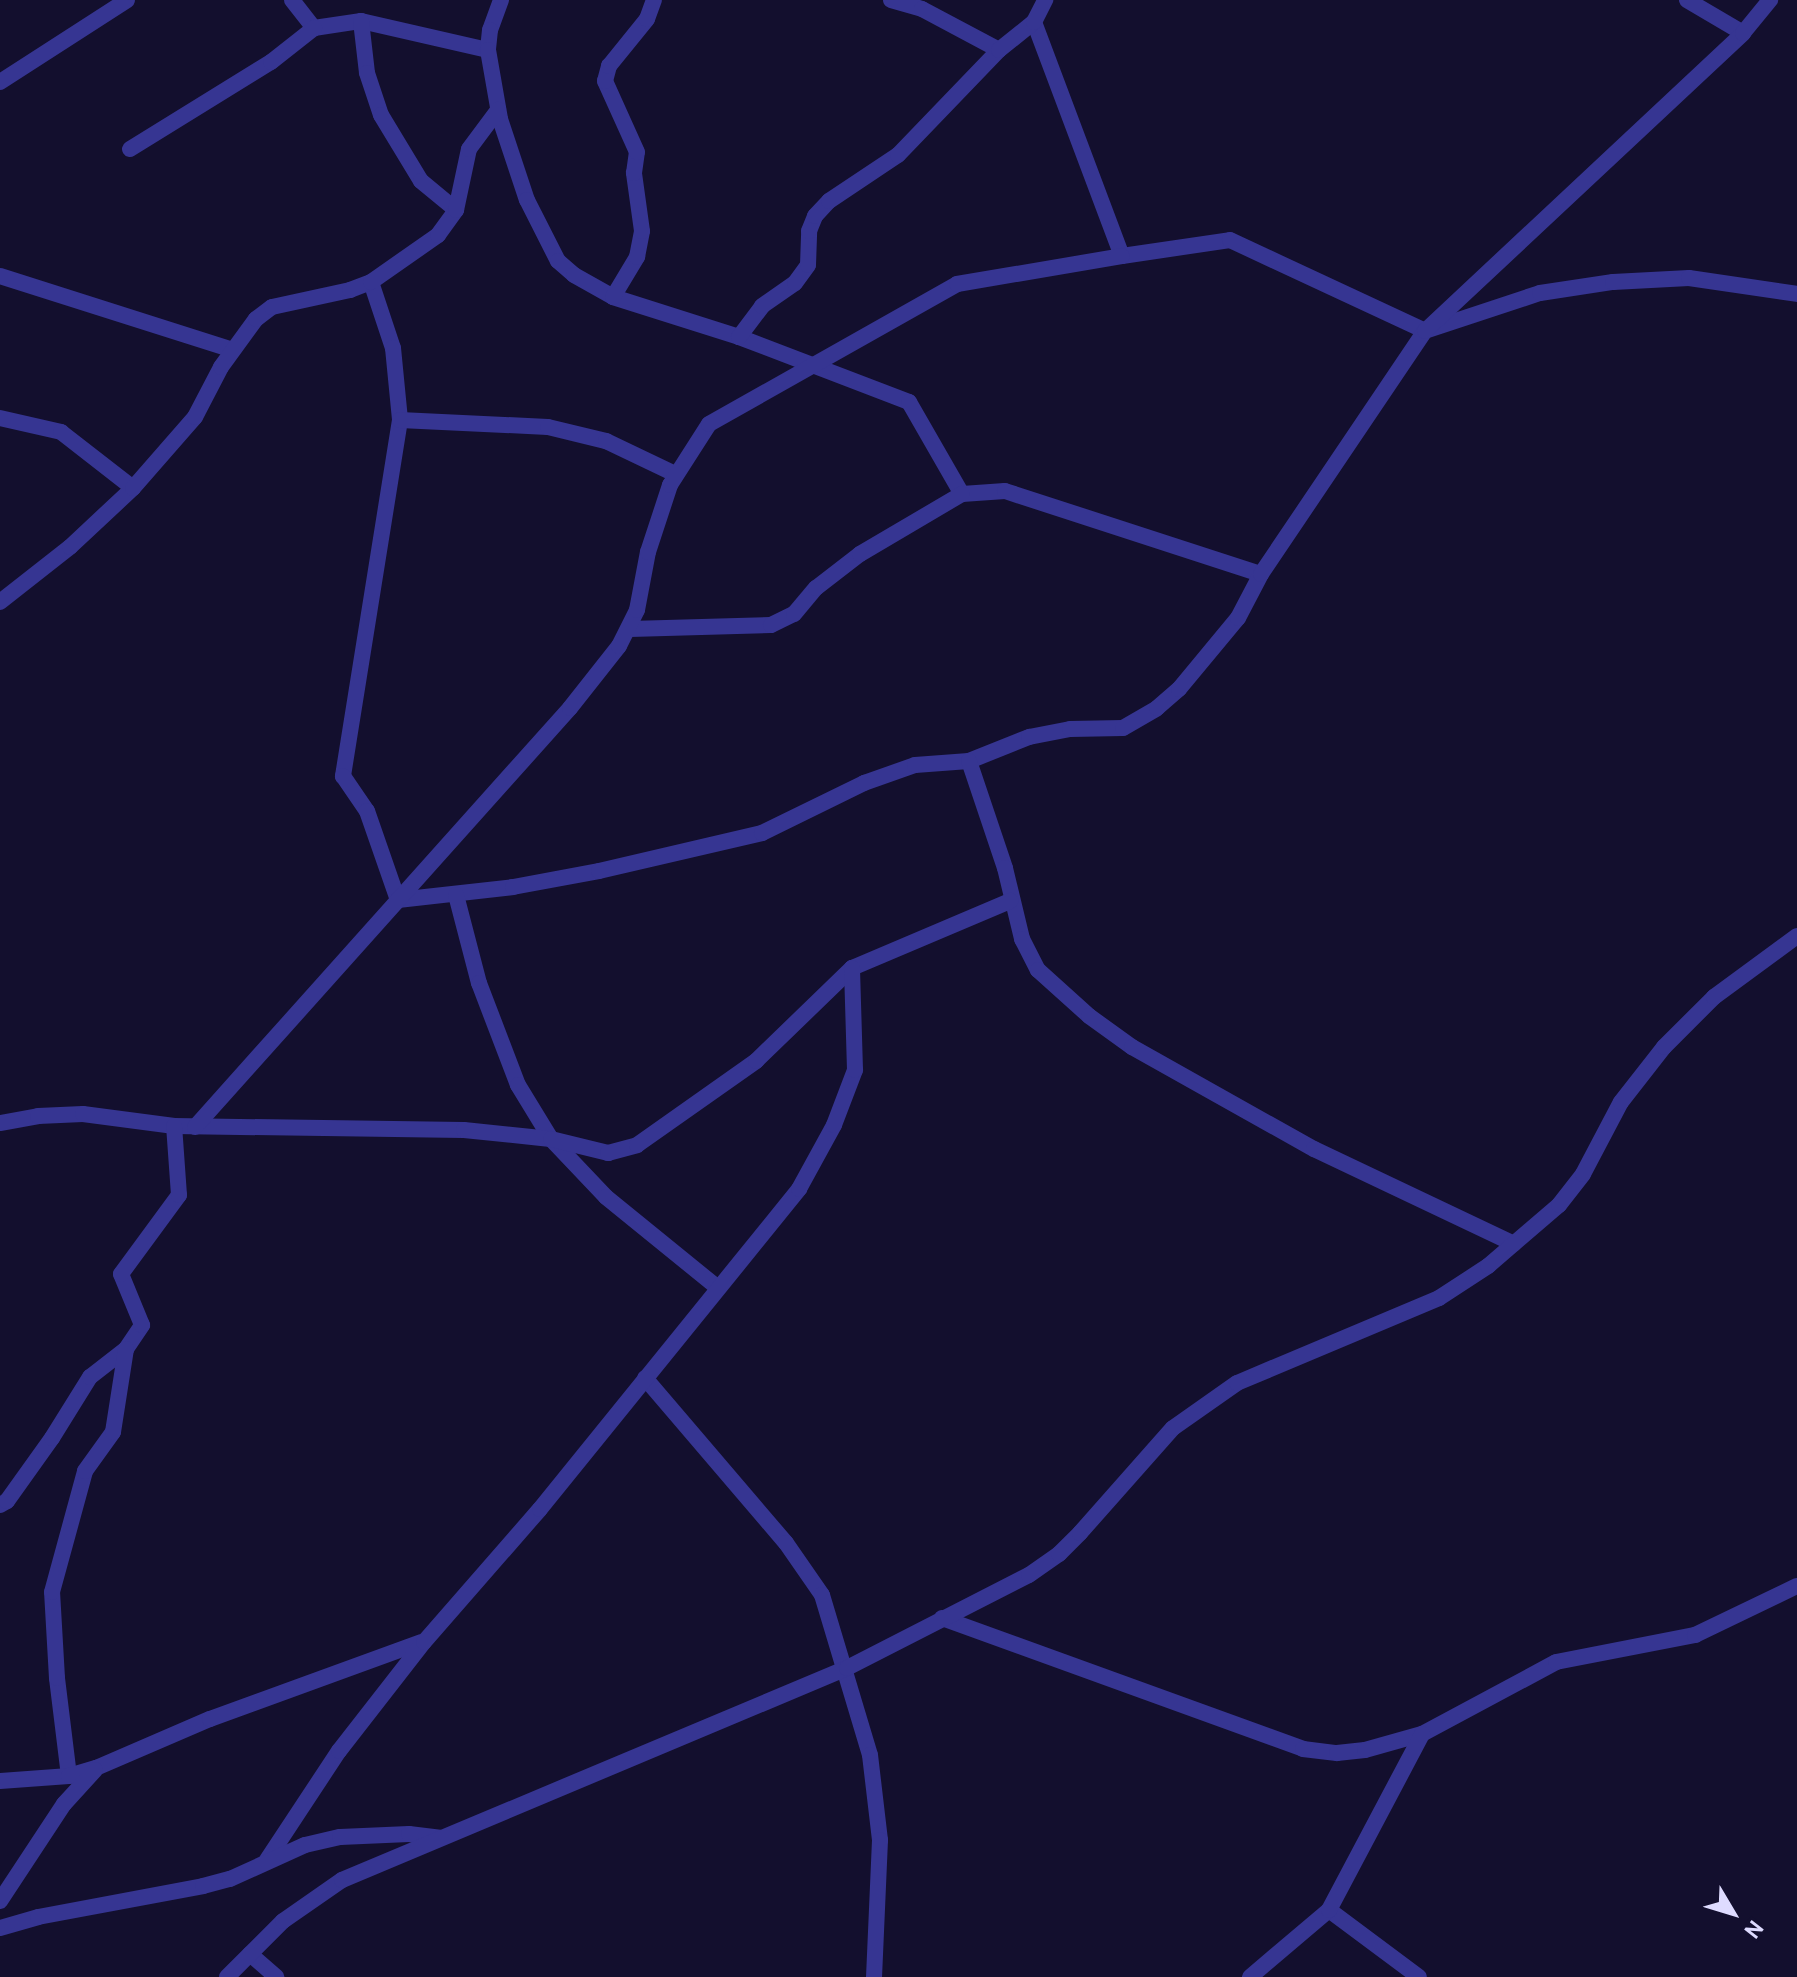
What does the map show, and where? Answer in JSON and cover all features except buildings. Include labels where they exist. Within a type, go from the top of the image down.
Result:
[{"type":"street","points":[[0,82],[127,0]]},
{"type":"street","points":[[292,0],[314,28]]},
{"type":"street","points":[[501,0],[490,30],[488,50],[498,110],[527,200],[558,261],[574,275],[613,297],[739,337],[909,402],[962,494]]},
{"type":"street","points":[[613,297],[637,257],[642,231],[634,173],[637,152],[605,81],[609,66],[647,19],[654,0]]},
{"type":"street","points":[[891,0],[922,9],[999,50]]},
{"type":"street","points":[[739,337],[762,306],[802,274],[808,265],[809,231],[815,216],[829,201],[898,155],[999,50],[1034,22],[1045,0]]},
{"type":"street","points":[[1687,0],[1743,33]]},
{"type":"street","points":[[398,900],[456,895],[707,848],[762,833],[864,783],[915,765],[969,761],[1029,737],[1070,729],[1123,728],[1157,708],[1179,689],[1238,618],[1261,574],[1425,331],[1743,33],[1770,0]]},
{"type":"street","points":[[361,21],[367,73],[381,115],[421,181],[456,210]]},
{"type":"street","points":[[130,149],[271,62],[314,28],[361,21],[488,50]]},
{"type":"street","points":[[1034,22],[1122,256]]},
{"type":"street","points":[[0,602],[70,547],[133,488],[195,417],[233,350],[256,319],[272,307],[339,293],[371,282],[438,235],[456,210],[469,149],[498,110]]},
{"type":"street","points":[[195,1127],[570,708],[630,629],[648,552],[675,474],[709,424],[957,284],[1230,240],[1425,331],[1540,293],[1613,282],[1689,278],[1797,294]]},
{"type":"street","points":[[0,276],[233,350]]},
{"type":"street","points":[[371,282],[393,348],[400,420],[343,776],[367,811],[398,900]]},
{"type":"street","points":[[0,418],[61,432],[133,488]]},
{"type":"street","points":[[400,420],[548,427],[606,441],[675,474]]},
{"type":"street","points":[[630,629],[771,625],[794,614],[816,588],[860,554],[962,494],[1005,491],[1261,574]]},
{"type":"street","points":[[969,761],[1005,868],[1010,901],[1022,939],[1038,970],[1089,1016],[1132,1047],[1314,1149],[1514,1244]]},
{"type":"street","points":[[456,895],[479,983],[518,1085],[551,1139],[606,1197],[718,1288]]},
{"type":"street","points":[[0,1123],[38,1116],[83,1114],[195,1127],[464,1130],[551,1139],[608,1153],[637,1145],[756,1061],[852,968],[1010,901]]},
{"type":"street","points":[[227,1977],[283,1921],[319,1893],[847,1668],[997,1593],[1059,1554],[1173,1428],[1237,1383],[1439,1298],[1488,1266],[1559,1205],[1583,1174],[1621,1102],[1664,1047],[1714,997],[1797,936]]},
{"type":"street","points":[[267,1860],[339,1751],[424,1642],[540,1509],[799,1189],[834,1125],[855,1070],[852,968]]},
{"type":"street","points":[[0,1505],[7,1501],[52,1438],[90,1377],[126,1349],[142,1325],[121,1274],[179,1195],[174,1126]]},
{"type":"street","points":[[69,1776],[57,1678],[52,1592],[85,1471],[113,1432],[126,1349]]},
{"type":"street","points":[[645,1378],[786,1543],[822,1595],[847,1668],[870,1755],[880,1840],[874,1977]]},
{"type":"street","points":[[942,1618],[1303,1749],[1365,1750],[1422,1734],[1556,1662],[1695,1635],[1797,1586]]},
{"type":"street","points":[[0,1781],[69,1776],[96,1768],[210,1719],[424,1642]]},
{"type":"street","points":[[1250,1977],[1329,1910],[1422,1734]]},
{"type":"street","points":[[0,1901],[64,1804],[96,1768]]},
{"type":"street","points":[[0,1928],[38,1917],[230,1879],[305,1845],[340,1837],[409,1834],[445,1838]]},
{"type":"street","points":[[1329,1910],[1419,1977]]},
{"type":"street","points":[[250,1954],[276,1977]]}]
